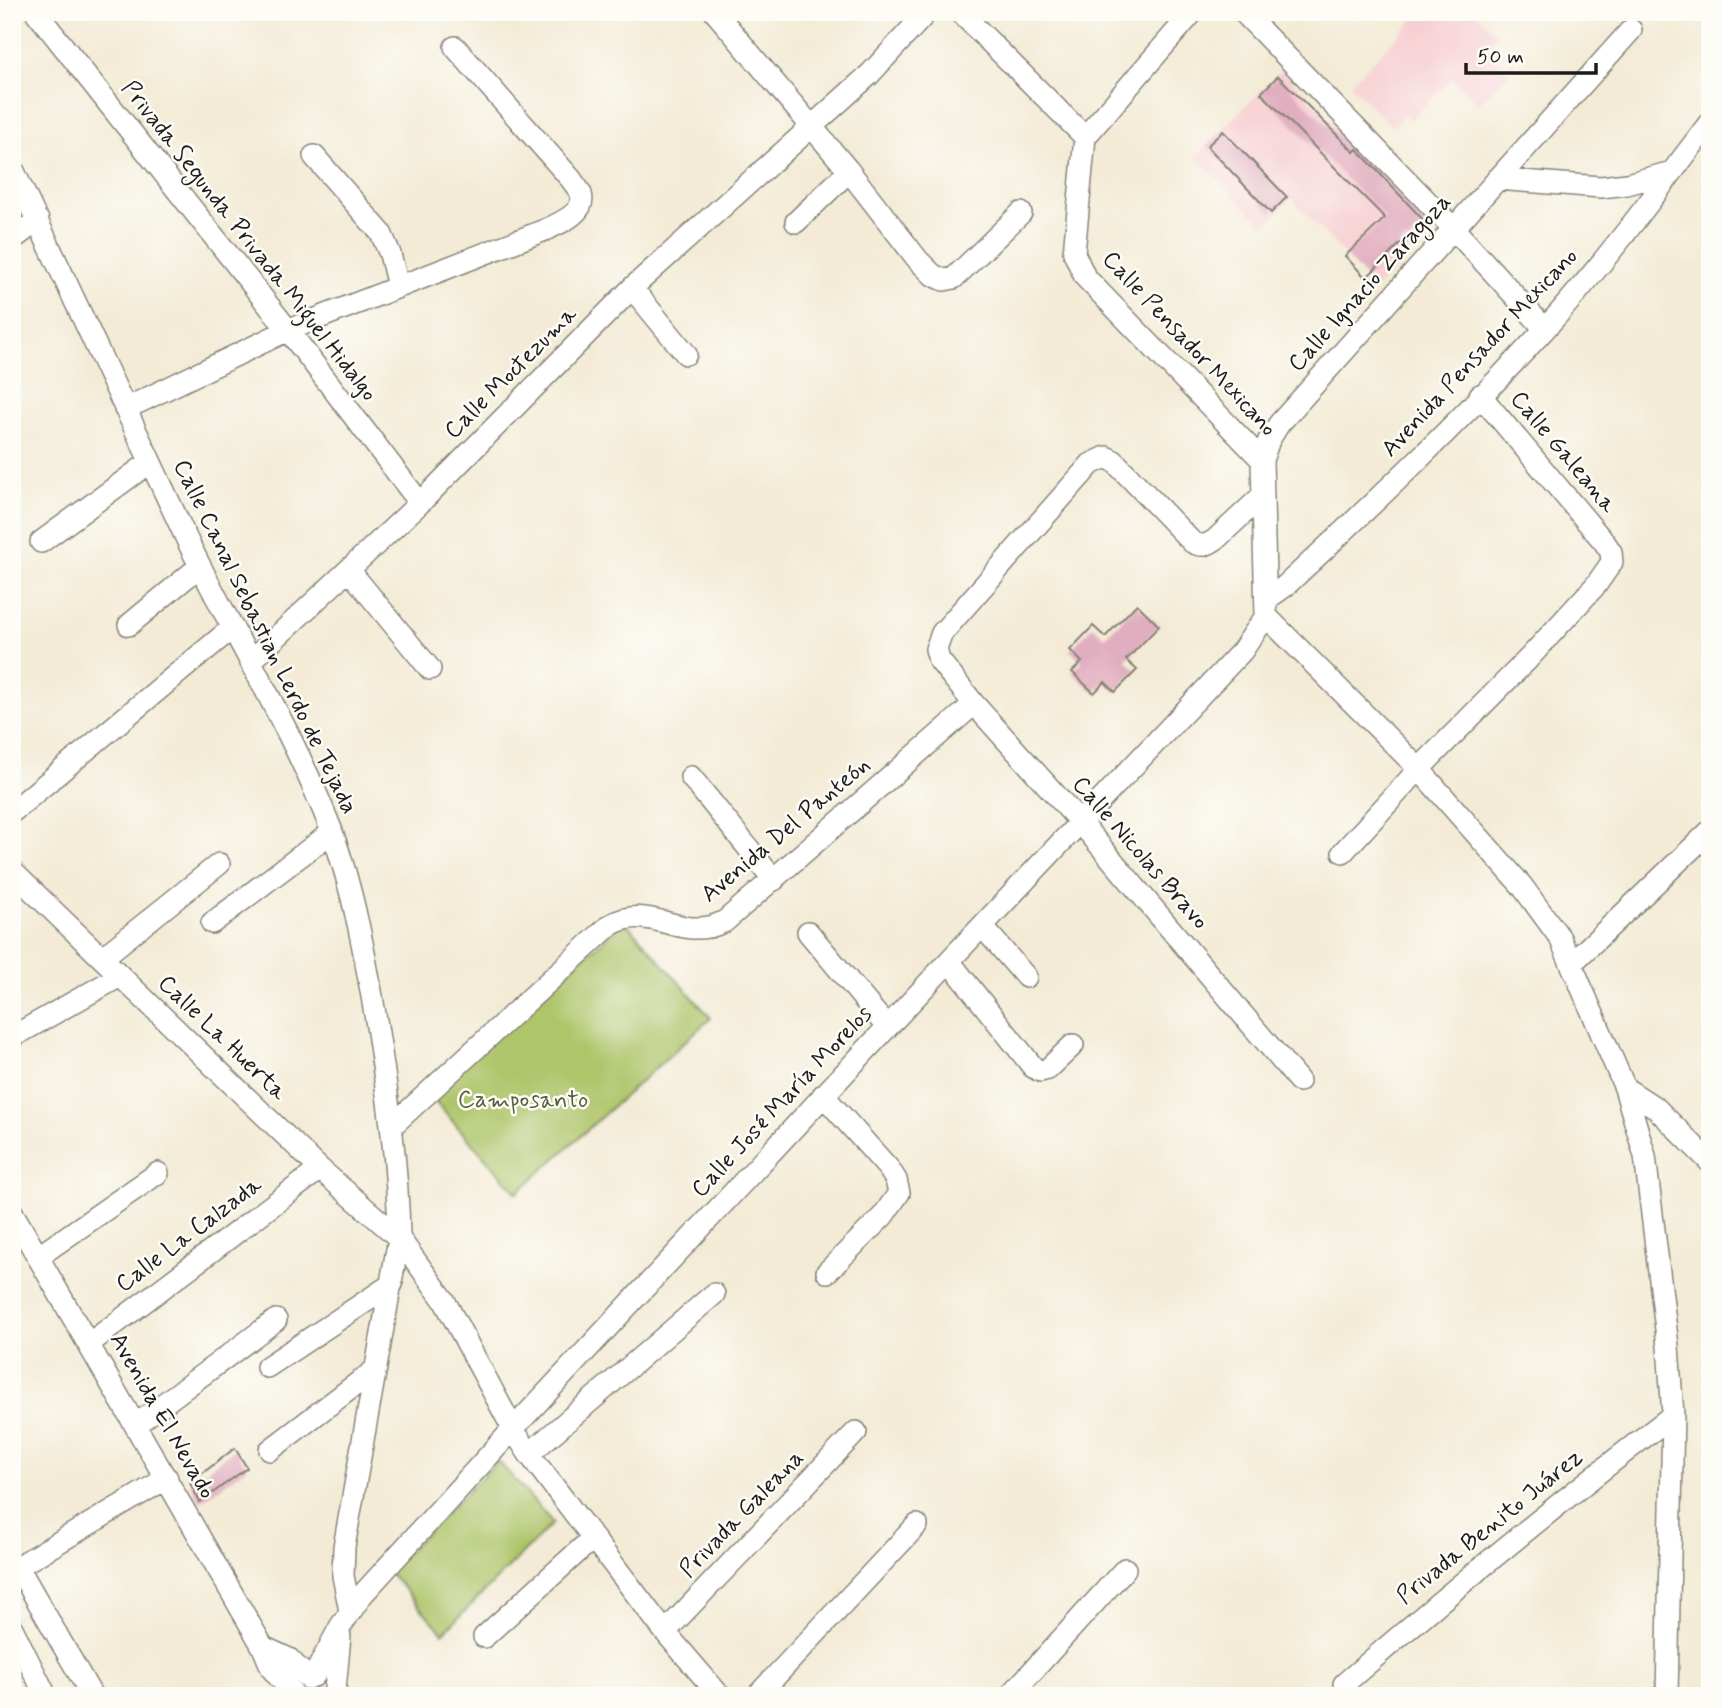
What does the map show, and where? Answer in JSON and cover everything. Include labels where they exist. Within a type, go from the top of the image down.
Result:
[{"type":"street","name":"Privada Segunda Privada Miguel Hidalgo","points":[[36,12],[288,330],[420,503]]},
{"type":"street","points":[[715,12],[933,275],[944,280],[954,278],[1021,213]]},
{"type":"street","name":"Calle Moctezuma","points":[[252,660],[420,503],[632,288],[870,74],[927,12]]},
{"type":"street","points":[[960,12],[1085,137],[1193,12]]},
{"type":"street","points":[[1243,12],[1454,228],[1545,329]]},
{"type":"street","name":"Calle Ignacio Zaragoza","points":[[1266,608],[1262,460],[1269,439],[1279,424],[1631,30]]},
{"type":"street","points":[[125,409],[288,330],[553,226],[575,213],[581,203],[581,194],[571,179],[456,47]]},
{"type":"street","name":"Avenida Pensador Mexicano","points":[[1266,608],[1284,587],[1385,492],[1545,329],[1620,240],[1710,122]]},
{"type":"street","name":"Calle Pensador Mexicano","points":[[1085,137],[1074,234],[1077,264],[1085,277],[1262,460]]},
{"type":"street","points":[[314,156],[381,233],[390,254],[398,286]]},
{"type":"street","name":"Calle Canal Sebastian Lerdo de Tejada","points":[[12,167],[200,566],[252,660],[332,832],[363,947],[393,1125],[399,1238],[344,1547],[345,1619]]},
{"type":"street","points":[[796,222],[849,171]]},
{"type":"street","points":[[1497,179],[1601,187],[1627,184],[1672,172]]},
{"type":"street","points":[[12,240],[38,220]]},
{"type":"street","points":[[632,288],[686,354]]},
{"type":"street","name":"Calle Galeana","points":[[1419,769],[1529,659],[1596,585],[1612,562],[1611,552],[1605,542],[1480,396]]},
{"type":"street","name":"Calle Nicolas Bravo","points":[[1262,496],[1216,540],[1200,546],[1192,542],[1114,461],[1106,457],[1091,464],[942,633],[936,649],[939,660],[974,704],[1080,822],[1299,1081]]},
{"type":"street","points":[[41,542],[150,462]]},
{"type":"street","points":[[129,625],[200,566]]},
{"type":"street","points":[[349,570],[430,669]]},
{"type":"street","points":[[1266,608],[1419,769],[1522,886],[1560,938],[1625,1088],[1645,1156],[1662,1281],[1673,1415],[1667,1696]]},
{"type":"street","name":"Calle José María Morelos","points":[[304,1687],[362,1595],[887,1027],[1242,651],[1266,608]]},
{"type":"street","points":[[12,812],[232,628]]},
{"type":"street","name":"Avenida Del Panteón","points":[[393,1125],[610,925],[623,917],[638,916],[690,927],[708,928],[724,922],[974,704]]},
{"type":"street","points":[[1343,852],[1419,769]]},
{"type":"street","points":[[691,777],[774,880]]},
{"type":"street","points":[[1572,963],[1710,831]]},
{"type":"street","points":[[212,923],[332,832]]},
{"type":"street","points":[[102,958],[219,864]]},
{"type":"street","name":"Calle La Huerta","points":[[12,871],[320,1169],[399,1238],[444,1300],[528,1454],[665,1632],[720,1696]]},
{"type":"street","points":[[982,926],[1026,977]]},
{"type":"street","points":[[808,932],[887,1027]]},
{"type":"street","points":[[949,961],[1032,1067],[1040,1071],[1048,1069],[1073,1045]]},
{"type":"street","points":[[12,1037],[120,976]]},
{"type":"street","points":[[1625,1088],[1656,1108],[1710,1161]]},
{"type":"street","points":[[823,1096],[889,1169],[896,1180],[899,1193],[883,1216],[827,1272]]},
{"type":"street","name":"Calle La Calzada","points":[[90,1343],[320,1169]]},
{"type":"street","points":[[39,1256],[158,1173]]},
{"type":"street","name":"Avenida El Nevado","points":[[12,1212],[167,1478],[263,1647],[272,1669],[304,1687],[327,1680],[335,1693]]},
{"type":"street","points":[[267,1367],[392,1284]]},
{"type":"street","points":[[528,1454],[714,1294]]},
{"type":"street","points":[[135,1425],[276,1320]]},
{"type":"street","points":[[271,1450],[376,1369]]},
{"type":"street","name":"Privada Benito Juárez","points":[[1344,1684],[1456,1586],[1673,1415]]},
{"type":"street","name":"Privada Galeana","points":[[665,1632],[856,1432]]},
{"type":"street","points":[[92,1696],[15,1569],[167,1478]]},
{"type":"street","points":[[757,1696],[917,1525]]},
{"type":"street","points":[[484,1637],[593,1538]]},
{"type":"street","points":[[1010,1696],[1125,1569]]},
{"type":"street","points":[[335,1693],[345,1619]]},
{"type":"street","points":[[12,1628],[46,1696]]},
{"type":"shaded area","points":[[1422,12],[1475,12],[1497,34],[1484,47],[1510,72],[1478,104],[1452,78],[1410,120],[1405,114],[1392,127],[1350,84]]},
{"type":"shaded area","points":[[1282,70],[1426,223],[1425,235],[1376,288],[1292,199],[1264,226],[1195,156]]},
{"type":"green space","name":"Camposanto","points":[[625,921],[711,1018],[517,1193],[429,1095]]},
{"type":"green space","points":[[498,1461],[553,1523],[443,1633],[388,1571]]},
{"type":"building","points":[[1278,76],[1354,152],[1357,149],[1426,223],[1407,241],[1405,239],[1366,278],[1345,256],[1385,218],[1261,93]]},
{"type":"building","points":[[1223,131],[1287,197],[1271,213],[1207,146]]},
{"type":"building","points":[[1137,604],[1159,626],[1126,660],[1137,670],[1115,692],[1105,682],[1094,693],[1072,672],[1082,662],[1070,650],[1093,626],[1105,637]]},
{"type":"building","points":[[235,1448],[247,1468],[200,1502],[190,1483]]}]
